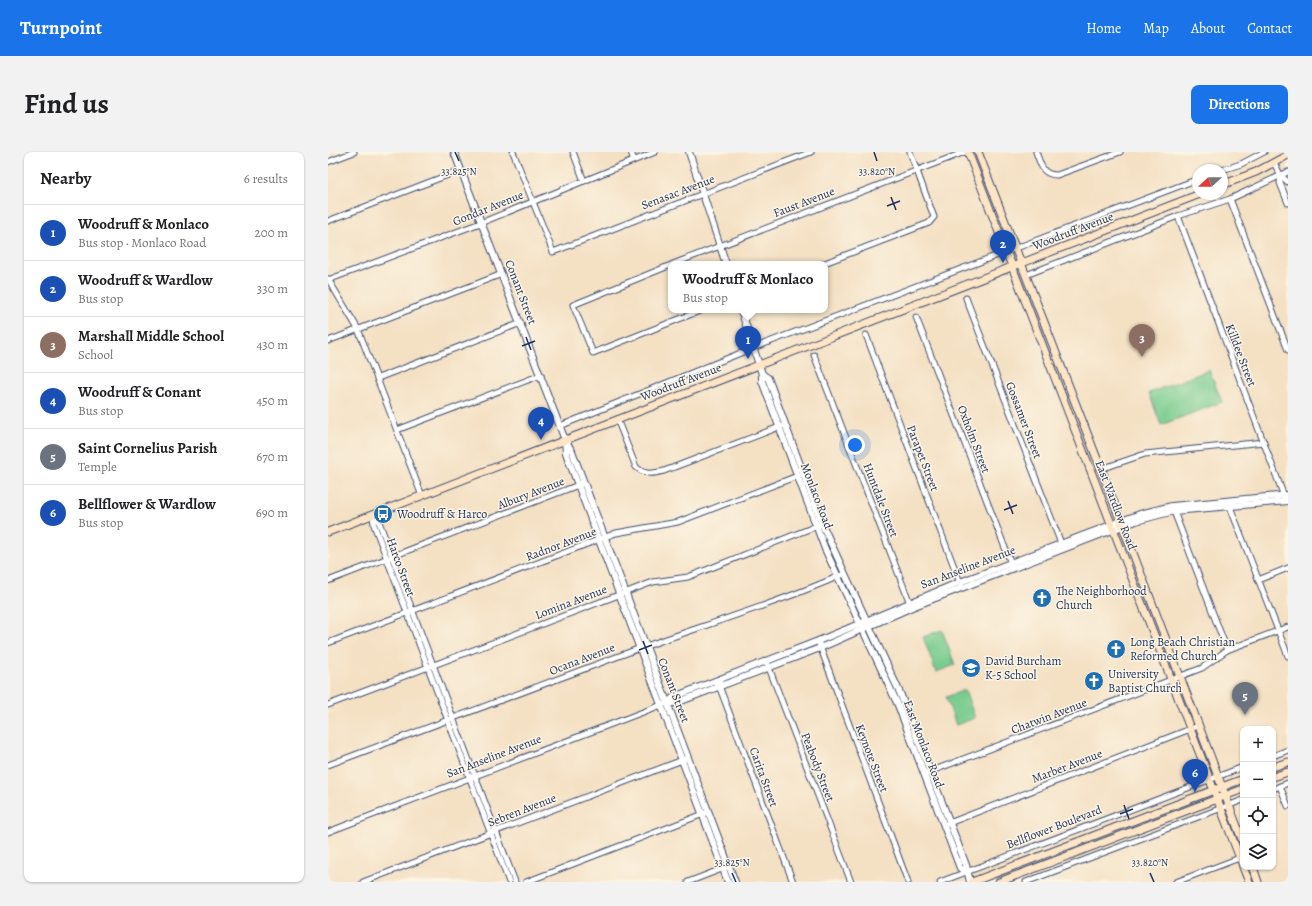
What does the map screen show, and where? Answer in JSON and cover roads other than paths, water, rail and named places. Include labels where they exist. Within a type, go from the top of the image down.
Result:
[{"type":"main road","name":"East Wardlow Road","points":[[967,152],[1172,680],[1216,799],[1240,855]]},
{"type":"main road","name":"East Wardlow Road","points":[[978,152],[1240,834]]},
{"type":"main road","points":[[1228,182],[1274,163],[1288,155]]},
{"type":"main road","name":"Woodruff Avenue","points":[[328,532],[616,419],[1192,197]]},
{"type":"main road","points":[[1133,581],[1142,577]]},
{"type":"main road","points":[[1152,630],[1161,627]]},
{"type":"main road","points":[[1276,766],[1288,762]]},
{"type":"main road","points":[[1276,776],[1288,772]]},
{"type":"main road","name":"Bellflower Boulevard","points":[[971,882],[1240,780]]},
{"type":"main road","points":[[999,882],[1240,790]]},
{"type":"main road","name":"East Wardlow Road","points":[[1244,870],[1249,882]]},
{"type":"main road","points":[[1254,870],[1258,882]]},
{"type":"street","points":[[328,162],[354,152]]},
{"type":"street","name":"Conant Street","points":[[454,152],[565,440],[572,451],[581,484],[726,867],[735,882]]},
{"type":"street","points":[[513,152],[532,201]]},
{"type":"street","points":[[573,152],[584,181]]},
{"type":"street","points":[[631,152],[634,160]]},
{"type":"street","name":"Gondar Avenue","points":[[328,280],[482,222],[655,152]]},
{"type":"street","points":[[689,152],[725,261]]},
{"type":"street","name":"Senasac Avenue","points":[[532,201],[553,252],[811,152]]},
{"type":"street","points":[[828,262],[929,223],[934,217],[910,152]]},
{"type":"street","name":"Faust Avenue","points":[[680,261],[967,152]]},
{"type":"street","points":[[1036,152],[1043,171],[1050,175],[1057,175],[1120,152]]},
{"type":"street","points":[[1228,168],[1241,164],[1264,152]]},
{"type":"street","points":[[1274,163],[1281,176],[1288,182]]},
{"type":"street","points":[[328,221],[461,170]]},
{"type":"street","name":"Woodruff Avenue","points":[[1026,275],[1178,216],[1230,199],[1288,172]]},
{"type":"street","points":[[1281,176],[1280,183],[1288,203]]},
{"type":"street","name":"Woodruff Avenue","points":[[560,426],[753,348],[1192,181]]},
{"type":"street","points":[[1230,199],[1288,350]]},
{"type":"street","name":"Killdee Street","points":[[1178,216],[1286,499]]},
{"type":"street","name":"Faust Avenue","points":[[668,266],[573,305],[593,353],[694,313]]},
{"type":"street","points":[[328,340],[502,274]]},
{"type":"street","points":[[328,280],[358,329],[422,496]]},
{"type":"street","name":"Gossamer Street","points":[[966,298],[1062,546]]},
{"type":"street","name":"Monlaco Road","points":[[742,313],[762,374],[762,381],[782,426],[819,525],[864,625]]},
{"type":"street","name":"Oxholm Street","points":[[916,317],[1012,566]]},
{"type":"street","points":[[378,378],[521,323]]},
{"type":"street","name":"Parapet Street","points":[[866,335],[961,585]]},
{"type":"street","name":"Huntdale Street","points":[[814,355],[911,605]]},
{"type":"street","points":[[397,430],[540,375]]},
{"type":"street","points":[[616,419],[636,467],[649,474],[782,426]]},
{"type":"street","points":[[1101,470],[1145,454],[1264,442]]},
{"type":"street","name":"Radnor Avenue","points":[[328,643],[602,539],[631,530],[663,527],[800,475]]},
{"type":"street","name":"Albury Avenue","points":[[328,581],[581,484]]},
{"type":"street","name":"San Anseline Avenue","points":[[328,832],[664,704],[676,702],[766,660],[864,625],[961,585],[1112,527],[1173,509],[1286,499]]},
{"type":"street","points":[[1229,504],[1288,656]]},
{"type":"street","points":[[1173,509],[1227,650]]},
{"type":"street","name":"Harco Street","points":[[373,514],[379,522],[389,558],[493,832],[509,882]]},
{"type":"street","name":"Lomina Avenue","points":[[328,705],[652,582],[688,577],[819,525]]},
{"type":"street","points":[[1258,580],[1288,568]]},
{"type":"street","name":"Ocana Avenue","points":[[328,765],[643,647],[696,630],[841,575]]},
{"type":"street","name":"San Anseline Avenue","points":[[718,683],[769,668],[820,648],[864,625]]},
{"type":"street","name":"East Monlaco Road","points":[[864,625],[966,865],[966,872],[971,882]]},
{"type":"street","name":"Chatwin Avenue","points":[[927,773],[1172,680],[1208,665],[1227,650],[1288,627]]},
{"type":"street","name":"Keynote Street","points":[[818,641],[908,882]]},
{"type":"street","name":"Peabody Street","points":[[766,660],[850,882]]},
{"type":"street","name":"Carita Street","points":[[718,683],[793,882]]},
{"type":"street","name":"Marber Avenue","points":[[947,823],[1198,726]]},
{"type":"street","points":[[1276,755],[1288,750]]},
{"type":"street","name":"Sebren Avenue","points":[[363,882],[685,759]]},
{"type":"street","name":"Bellflower Boulevard","points":[[940,882],[1240,768]]},
{"type":"street","points":[[1276,788],[1288,783]]},
{"type":"street","points":[[1280,786],[1288,806]]},
{"type":"street","points":[[1026,882],[1240,801]]},
{"type":"street","points":[[526,882],[706,813]]},
{"type":"street","name":"Harco Street","points":[[493,832],[515,882]]},
{"type":"street","points":[[1176,882],[1240,857]]},
{"type":"street","points":[[688,882],[726,867]]},
{"type":"street","name":"Conant Street","points":[[726,867],[728,882]]},
{"type":"place","name":"Woodruff & Wardlow","points":[[1003,263]]},
{"type":"place","name":"Marshall Middle School","points":[[1142,357]]},
{"type":"place","name":"Woodruff & Monlaco","points":[[748,359]]},
{"type":"place","name":"Woodruff & Conant","points":[[541,440]]},
{"type":"place","name":"Woodruff & Harco","points":[[383,514]]},
{"type":"place","name":"The Neighborhood Church","points":[[1042,598]]},
{"type":"place","name":"Long Beach Christian Reformed Church","points":[[1116,649]]},
{"type":"place","name":"David Burcham K-5 School","points":[[971,668]]},
{"type":"place","name":"University Baptist Church","points":[[1094,681]]},
{"type":"place","name":"Saint Cornelius Parish","points":[[1245,715]]},
{"type":"place","name":"Bellflower & Wardlow","points":[[1195,792]]}]
